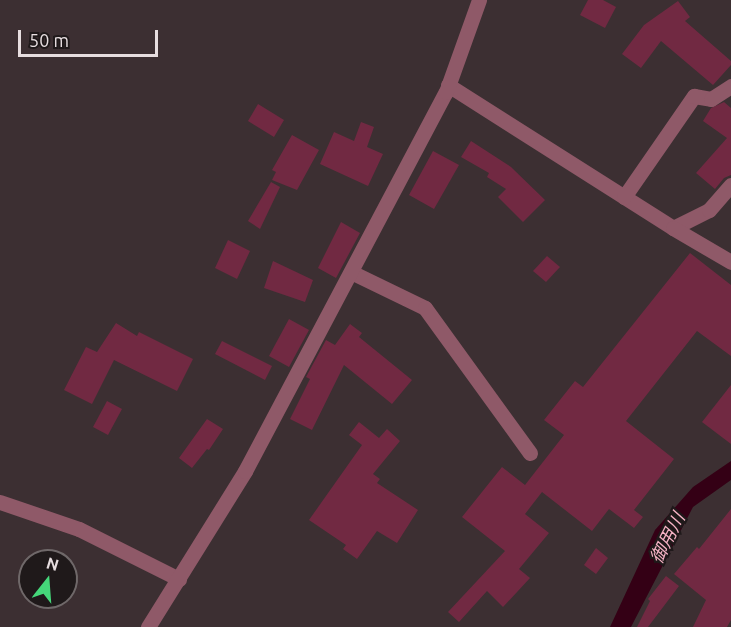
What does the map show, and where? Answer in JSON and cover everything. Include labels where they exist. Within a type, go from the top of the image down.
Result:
[{"type":"street","points":[[148,627],[245,471],[351,272],[448,85],[479,0]]},
{"type":"street","points":[[448,85],[673,228],[731,262]]},
{"type":"street","points":[[624,196],[694,96],[711,99],[731,86]]},
{"type":"street","points":[[673,228],[709,210],[731,185]]},
{"type":"street","points":[[351,272],[425,308],[530,453]]},
{"type":"street","points":[[0,502],[79,529],[179,579]]},
{"type":"water","name":"御用川","points":[[731,461],[731,480],[693,507],[631,627],[610,627],[655,530],[693,487]]},
{"type":"building","points":[[588,0],[603,0],[616,7],[605,28],[580,15]]},
{"type":"building","points":[[678,1],[690,17],[685,21],[731,61],[731,65],[713,85],[661,41],[641,68],[622,54],[644,25]]},
{"type":"building","points":[[724,102],[731,108],[731,175],[724,178],[715,189],[696,173],[727,138],[703,121],[711,108]]},
{"type":"building","points":[[258,104],[284,120],[274,137],[248,121]]},
{"type":"building","points":[[361,122],[374,127],[367,147],[383,154],[368,186],[320,164],[334,132],[354,141]]},
{"type":"building","points":[[292,135],[319,150],[297,190],[272,180],[276,172],[272,170]]},
{"type":"building","points":[[471,141],[511,167],[545,200],[523,222],[498,197],[506,189],[487,177],[489,173],[461,157]]},
{"type":"building","points":[[433,151],[459,165],[434,209],[409,195]]},
{"type":"building","points":[[271,182],[280,187],[260,229],[248,221]]},
{"type":"building","points":[[341,222],[360,233],[336,278],[318,268]]},
{"type":"building","points":[[228,240],[250,251],[237,279],[215,268]]},
{"type":"building","points":[[690,253],[731,285],[731,356],[697,331],[626,421],[674,459],[634,510],[643,517],[634,528],[609,509],[592,531],[542,492],[525,514],[549,533],[519,569],[530,578],[503,607],[487,591],[459,622],[448,612],[505,551],[462,517],[502,467],[525,485],[564,435],[544,420],[575,381],[583,387]]},
{"type":"building","points":[[547,256],[560,267],[546,282],[533,271]]},
{"type":"building","points":[[273,261],[313,280],[305,302],[264,288]]},
{"type":"building","points":[[289,319],[309,330],[289,367],[269,356]]},
{"type":"building","points":[[116,323],[137,336],[139,332],[193,359],[177,391],[114,360],[92,404],[64,390],[86,347],[97,352]]},
{"type":"building","points":[[350,324],[362,333],[359,337],[412,380],[392,404],[344,365],[312,430],[290,419],[310,379],[306,377],[326,340],[335,345]]},
{"type":"building","points":[[222,341],[272,366],[265,380],[215,354]]},
{"type":"building","points":[[731,385],[731,444],[702,422]]},
{"type":"building","points":[[107,401],[122,409],[108,435],[93,427]]},
{"type":"building","points":[[207,419],[223,429],[209,450],[207,449],[192,468],[179,458]]},
{"type":"building","points":[[359,422],[379,438],[387,429],[400,441],[373,474],[380,479],[377,483],[418,510],[397,543],[377,531],[357,559],[343,549],[346,545],[309,520],[362,445],[349,435]]},
{"type":"building","points":[[731,509],[731,620],[727,627],[693,627],[706,600],[674,574],[697,547],[699,549]]},
{"type":"building","points":[[596,548],[608,558],[596,574],[584,565]]},
{"type":"building","points":[[666,576],[679,586],[648,627],[637,627],[650,601],[648,599]]}]
